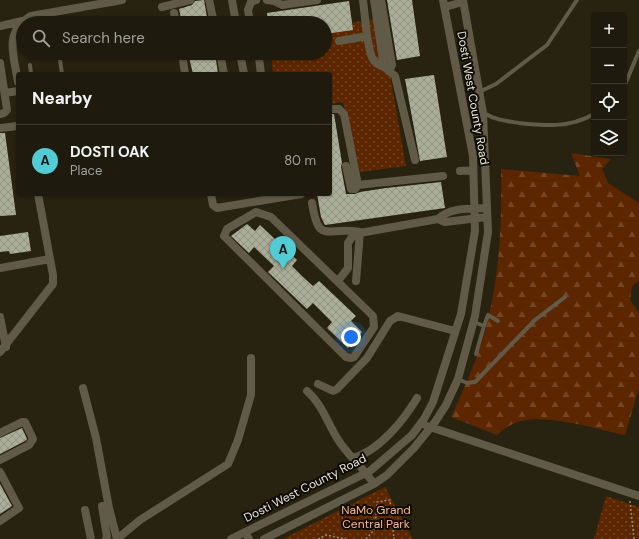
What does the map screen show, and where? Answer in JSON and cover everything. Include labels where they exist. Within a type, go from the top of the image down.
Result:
[{"type":"street","points":[[31,16],[122,0]]},
{"type":"street","points":[[162,7],[191,0]]},
{"type":"street","points":[[209,0],[212,16]]},
{"type":"street","points":[[232,0],[235,16]]},
{"type":"street","points":[[249,16],[248,10],[251,2],[256,0]]},
{"type":"street","points":[[267,0],[274,1],[282,5],[317,0]]},
{"type":"street","points":[[363,0],[367,36],[373,61],[377,65],[394,73],[415,160]]},
{"type":"street","points":[[374,0],[386,69]]},
{"type":"street","points":[[381,0],[392,65],[386,69]]},
{"type":"street","points":[[444,3],[463,1]]},
{"type":"street","name":"Dosti West County Road","points":[[264,539],[374,484],[387,475],[414,448],[431,426],[436,422],[458,379],[473,322],[488,232],[483,113],[463,1]]},
{"type":"street","name":"Dosti West County Road","points":[[232,539],[247,536],[367,473],[412,435],[433,402],[461,314],[475,230],[473,156],[444,3]]},
{"type":"street","points":[[0,26],[16,22]]},
{"type":"street","points":[[16,29],[12,43],[16,72]]},
{"type":"street","points":[[339,41],[367,36]]},
{"type":"street","points":[[183,60],[185,72]]},
{"type":"street","points":[[221,60],[224,72]]},
{"type":"street","points":[[241,60],[244,72]]},
{"type":"street","points":[[259,60],[260,72]]},
{"type":"street","points":[[0,63],[7,110],[0,114]]},
{"type":"street","points":[[5,93],[16,91]]},
{"type":"street","points":[[332,109],[339,109],[344,114],[358,185]]},
{"type":"street","points":[[0,128],[16,126]]},
{"type":"street","points":[[346,166],[351,189],[355,189],[358,185],[443,176]]},
{"type":"street","points":[[460,170],[473,170]]},
{"type":"street","points":[[3,350],[53,284],[38,196]]},
{"type":"street","points":[[211,196],[213,205],[217,208],[253,198],[277,196]]},
{"type":"street","points":[[312,203],[315,222],[318,228],[323,231],[350,230],[360,232],[438,219],[445,222],[487,217]]},
{"type":"street","points":[[438,219],[444,213],[487,208]]},
{"type":"street","points":[[256,212],[265,213],[338,281],[374,319],[374,327],[356,354],[351,358],[346,357],[224,236],[227,229],[256,212]]},
{"type":"street","points":[[356,281],[360,232]]},
{"type":"street","points":[[338,281],[348,268],[348,243],[350,238],[360,232]]},
{"type":"street","points":[[0,268],[50,260]]},
{"type":"street","points":[[318,384],[333,391],[337,389],[367,358],[390,320],[398,316],[456,331]]},
{"type":"street","points":[[0,317],[3,350]]},
{"type":"street","points":[[83,388],[96,438],[109,508],[117,539],[140,520],[228,464],[238,440],[251,395],[251,358]]},
{"type":"street","points":[[307,391],[314,398],[337,438],[367,473],[374,484]]},
{"type":"street","points":[[353,458],[379,444],[403,419],[417,398]]},
{"type":"street","points":[[0,432],[25,422],[33,439],[29,445],[0,460]]},
{"type":"street","points":[[420,424],[431,426],[639,496]]},
{"type":"street","points":[[0,472],[19,508],[0,522]]},
{"type":"street","points":[[102,506],[107,537],[106,539]]},
{"type":"street","points":[[85,510],[91,539]]},
{"type":"lane","points":[[479,92],[496,84],[547,45],[577,0]]},
{"type":"lane","points":[[625,84],[639,51]]},
{"type":"lane","points":[[59,60],[62,72]]},
{"type":"lane","points":[[30,65],[31,72]]},
{"type":"lane","points":[[483,113],[493,119],[545,126],[575,122],[591,115]]},
{"type":"lane","points":[[458,379],[467,383],[475,382],[535,320],[565,297]]},
{"type":"lane","points":[[476,354],[488,315],[498,321]]},
{"type":"lane","points":[[473,322],[484,326]]},
{"type":"path","points":[[629,493],[634,539]]},
{"type":"path","points":[[366,539],[375,529],[377,502],[390,500],[394,539]]},
{"type":"path","points":[[318,539],[326,535],[346,539]]},
{"type":"green space","points":[[380,18],[406,166],[360,172],[343,102],[332,104],[332,72],[273,72],[272,60],[332,60],[332,26]]},
{"type":"green space","points":[[571,153],[611,159],[602,169],[608,183],[639,203],[639,281],[632,286],[630,300],[639,313],[639,388],[625,435],[573,423],[545,419],[532,419],[514,423],[497,435],[451,417],[467,382],[485,333],[492,301],[498,264],[501,208],[501,169],[580,176]]},
{"type":"green space","name":"NaMo Grand Central Park","points":[[385,487],[413,539],[283,539]]},
{"type":"green space","points":[[606,496],[639,507],[639,539],[594,539]]},
{"type":"building","points":[[204,0],[207,16],[180,16],[179,9],[192,5],[195,1]]},
{"type":"building","points":[[387,0],[412,0],[420,56],[397,60]]},
{"type":"building","points":[[349,1],[353,30],[332,33],[332,16],[267,16],[267,13]]},
{"type":"building","points":[[190,60],[216,60],[218,72],[193,72]]},
{"type":"building","points":[[434,75],[447,157],[420,161],[405,79]]},
{"type":"building","points":[[332,114],[334,114],[346,194],[441,182],[445,208],[325,225],[321,217],[317,196],[332,196]]},
{"type":"building","points":[[0,133],[5,133],[16,215],[0,216]]},
{"type":"building","points":[[247,224],[255,231],[260,225],[297,260],[292,266],[303,277],[313,286],[319,281],[356,316],[351,321],[362,332],[348,348],[327,328],[332,322],[313,303],[307,309],[268,272],[274,266],[254,247],[249,253],[231,236]]},
{"type":"building","points":[[28,232],[31,251],[10,254],[9,251],[0,252],[0,236]]},
{"type":"building","points":[[22,428],[27,439],[0,454],[0,438]]},
{"type":"building","points":[[0,484],[12,506],[0,514]]},
{"type":"place","name":"DOSTI OAK","points":[[283,269]]}]
